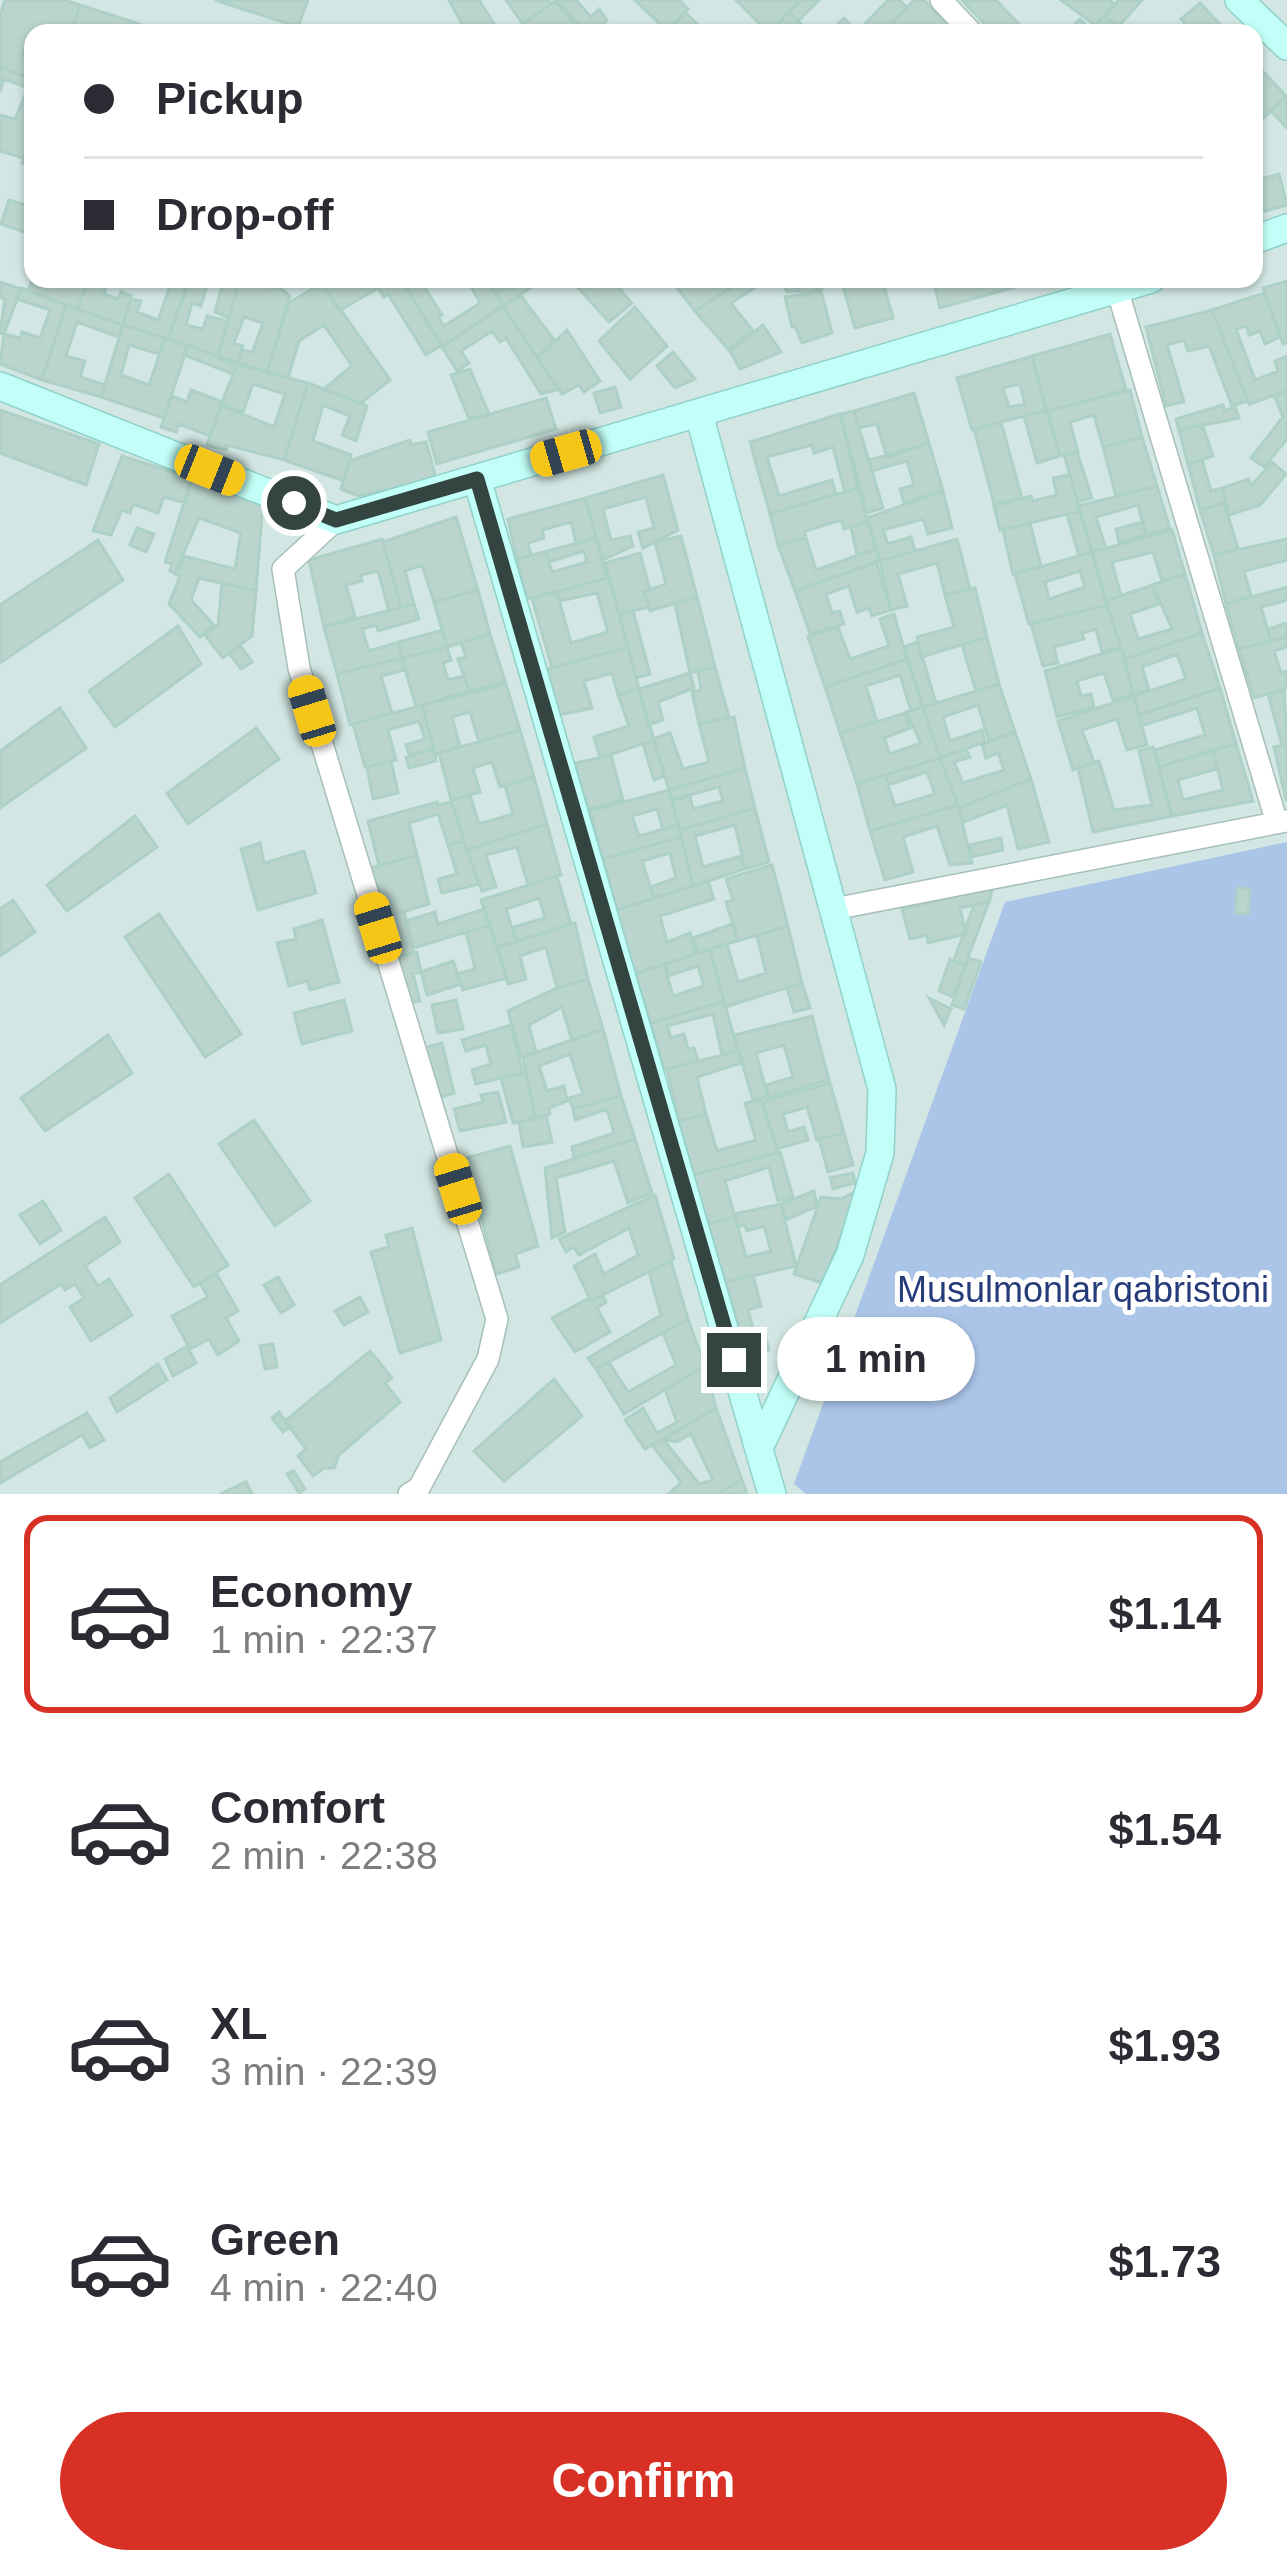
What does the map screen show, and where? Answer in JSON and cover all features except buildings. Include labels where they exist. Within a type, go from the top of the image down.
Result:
[{"type":"street","points":[[941,0],[964,24]]},
{"type":"street","points":[[1239,0],[1287,46]]},
{"type":"street","points":[[409,1494],[419,1488],[488,1359],[497,1319],[299,668],[283,569],[336,520],[1106,288]]},
{"type":"street","points":[[834,910],[1282,822],[1117,288]]},
{"type":"street","points":[[0,386],[336,520]]},
{"type":"street","points":[[699,414],[882,1089],[880,1154],[850,1255],[759,1448]]},
{"type":"street","points":[[477,479],[772,1494]]},
{"type":"shaded area","points":[[0,0],[1287,0],[1287,1494],[0,1494]]},
{"type":"green space","name":"Musulmonlar qabristoni","points":[[1287,842],[1287,1494],[806,1494],[794,1484],[1005,902]]},
{"type":"route","points":[[294,503],[336,520],[477,479],[734,1360]]}]
